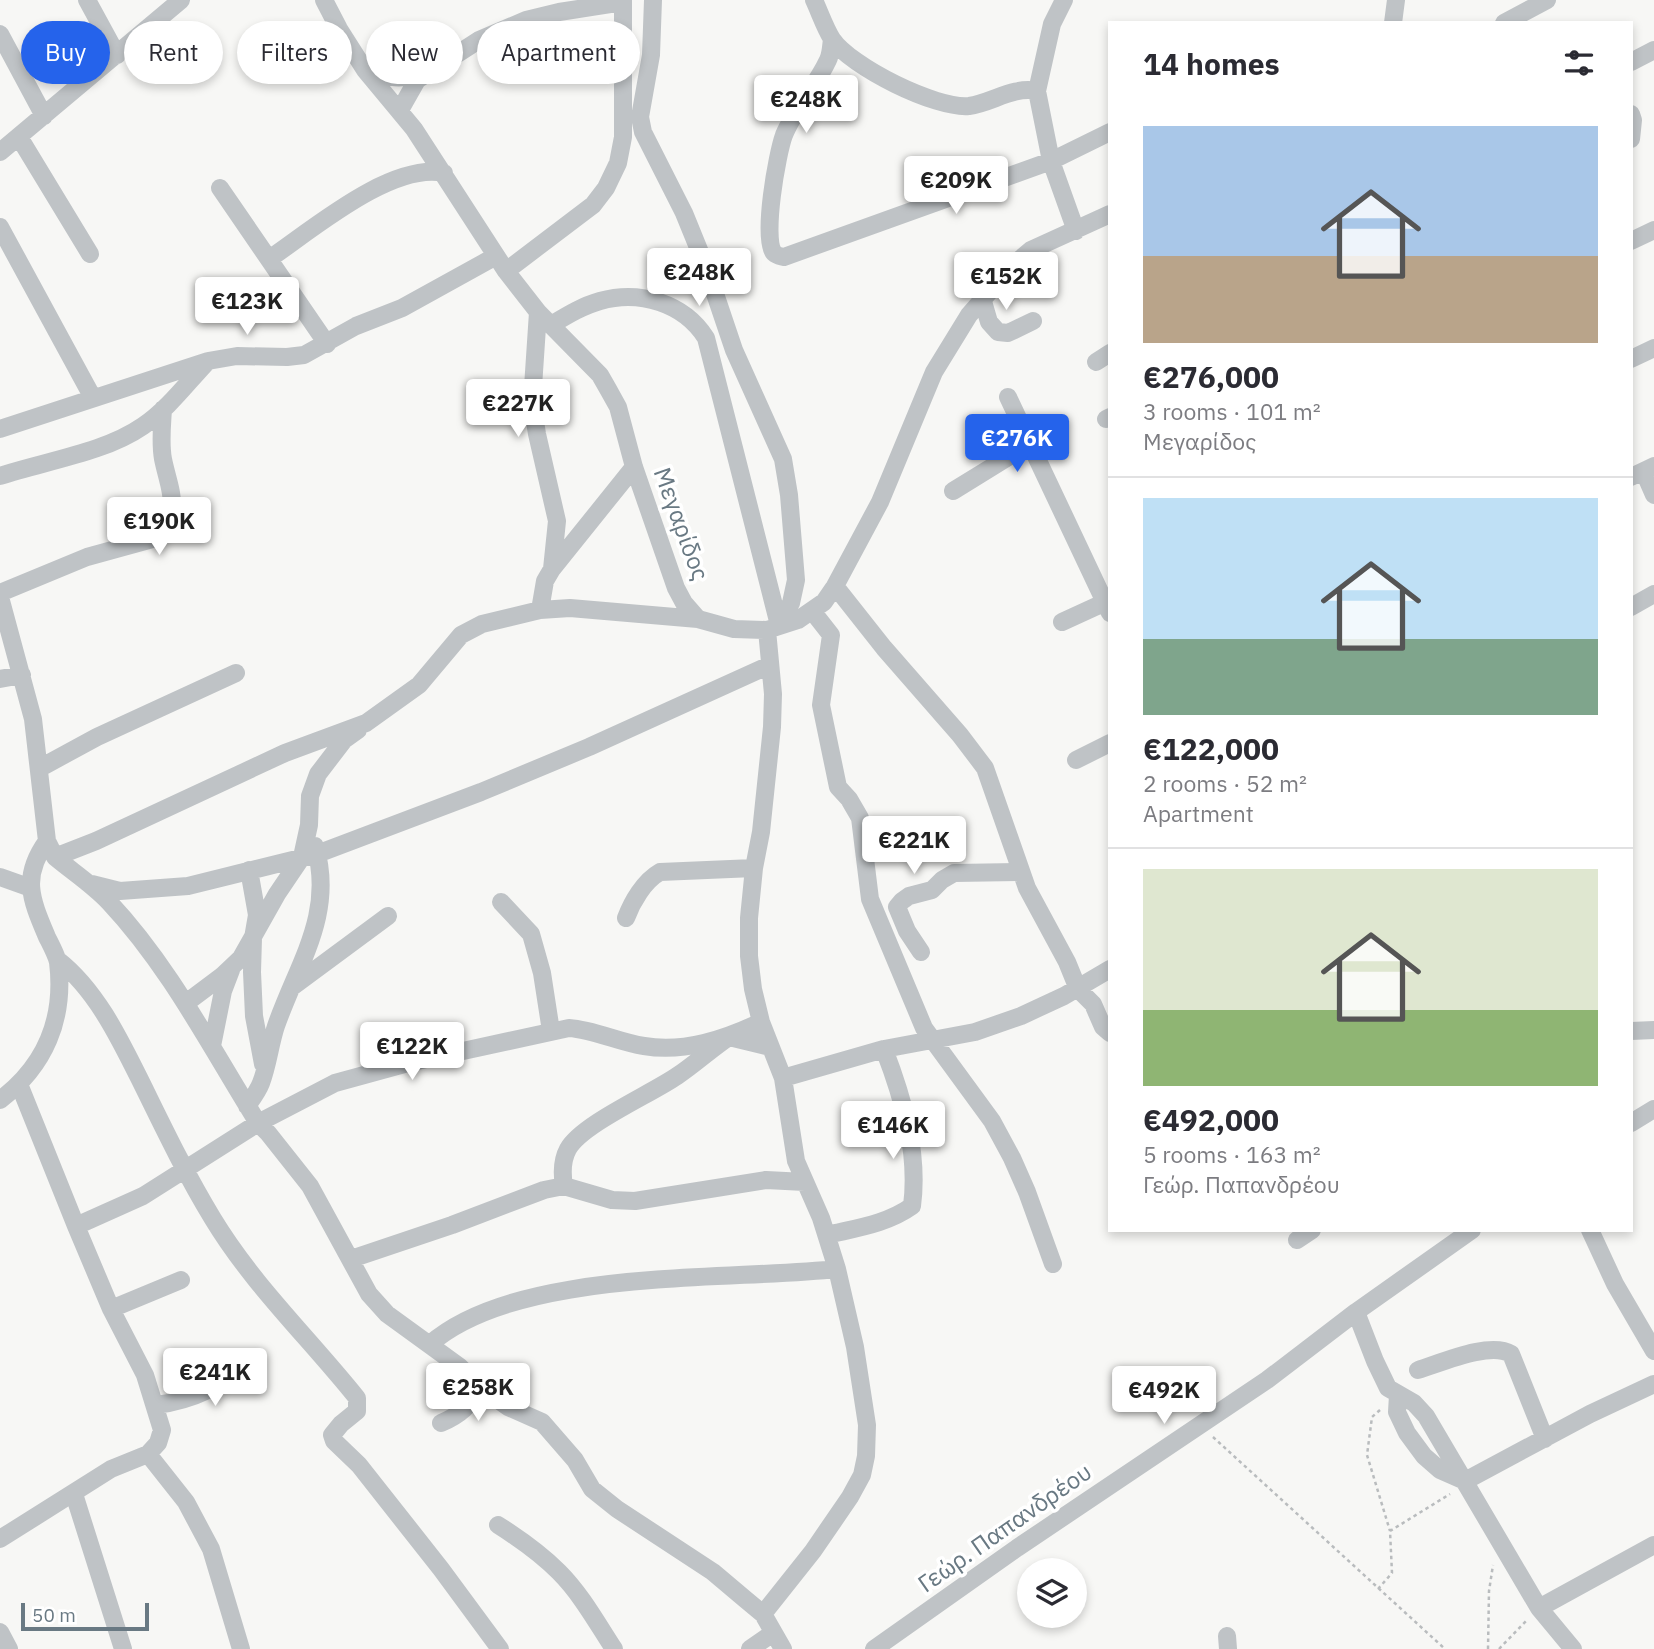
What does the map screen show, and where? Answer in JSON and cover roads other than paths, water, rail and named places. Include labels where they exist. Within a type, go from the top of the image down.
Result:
[{"type":"street","points":[[87,0],[117,55]]},
{"type":"street","points":[[0,152],[181,0]]},
{"type":"street","name":"Μεγαρίδος","points":[[324,0],[365,70],[414,129],[501,263],[545,319],[600,375],[618,407],[634,467],[676,588],[684,603],[698,619],[734,629],[773,627],[797,620],[824,603],[880,502],[934,372],[982,298],[1031,250],[1108,215]]},
{"type":"street","points":[[653,0],[651,55],[640,117],[643,132],[684,213],[706,267],[734,350],[783,459],[789,495],[796,580],[791,603],[773,627]]},
{"type":"street","points":[[814,0],[832,39],[855,62],[936,101],[955,106],[971,106],[1006,94],[1037,91]]},
{"type":"street","points":[[1064,0],[1052,24],[1037,91],[1051,162],[1076,231]]},
{"type":"street","points":[[1393,21],[1396,0]]},
{"type":"street","points":[[1508,21],[1547,0]]},
{"type":"street","points":[[0,429],[208,361],[237,356],[304,355],[356,326],[501,263],[593,205],[606,188],[618,163],[623,137],[623,1],[526,20],[463,50]]},
{"type":"street","points":[[0,34],[44,116]]},
{"type":"street","points":[[832,39],[829,59],[783,136],[770,209],[770,243],[773,252],[778,256],[784,257],[1051,162],[1108,133]]},
{"type":"street","points":[[1633,61],[1654,50]]},
{"type":"street","points":[[400,110],[415,84]]},
{"type":"street","points":[[19,137],[90,254]]},
{"type":"street","points":[[269,259],[385,182],[420,172],[444,173]]},
{"type":"street","points":[[220,188],[327,344]]},
{"type":"street","points":[[0,226],[93,398]]},
{"type":"street","points":[[1633,240],[1654,230]]},
{"type":"street","points":[[552,569],[557,521],[539,446],[533,402],[545,319],[570,314],[601,301],[634,297],[658,301],[696,322],[706,338],[773,627],[770,665],[773,694],[771,739],[749,918],[752,989],[761,1022],[783,1078],[796,1161],[827,1235],[837,1269],[867,1425],[862,1475],[850,1497],[813,1551],[762,1614]]},
{"type":"street","points":[[982,298],[989,322],[998,332],[1008,333],[1033,321]]},
{"type":"street","points":[[1633,358],[1654,348]]},
{"type":"street","points":[[0,476],[106,444],[143,426],[163,409],[208,361]]},
{"type":"street","points":[[1008,397],[1108,605],[1062,622]]},
{"type":"street","points":[[163,409],[163,458],[173,498],[169,520],[156,538],[87,557],[0,595],[33,719],[51,849],[107,900],[136,933],[186,1003],[258,1123],[310,1186],[369,1294],[387,1314],[460,1367],[480,1387],[508,1407],[542,1422],[575,1460],[592,1489],[617,1509],[713,1572],[762,1614],[783,1649]]},
{"type":"street","points":[[953,491],[1057,424]]},
{"type":"street","points":[[540,610],[545,581],[552,569],[634,467]]},
{"type":"street","points":[[1643,472],[1654,495]]},
{"type":"street","points":[[835,586],[985,768],[1027,888],[1067,962],[1078,989],[1093,1003],[1103,1027],[1108,1031]]},
{"type":"street","points":[[1633,606],[1654,594]]},
{"type":"street","points":[[247,1106],[261,1083],[276,1025],[307,949],[320,908],[322,890],[309,856],[310,796],[318,774],[344,740],[419,685],[461,635],[482,624],[540,610],[601,609],[698,619]]},
{"type":"street","points":[[813,612],[831,635],[821,705],[838,787],[860,818],[870,899],[917,1014],[992,1121],[1012,1158],[1053,1265]]},
{"type":"street","points":[[87,883],[120,891],[188,886],[309,856],[517,777],[770,665]]},
{"type":"street","points":[[40,768],[97,737],[236,673]]},
{"type":"street","points":[[0,679],[22,675]]},
{"type":"street","points":[[0,1539],[111,1469],[149,1454],[158,1443],[162,1430],[145,1375],[111,1309],[76,1226],[8,1089],[35,1068],[48,1045],[56,1008],[58,960],[37,912],[31,888],[31,872],[35,858],[51,849],[96,841],[285,753],[366,723]]},
{"type":"street","points":[[1076,760],[1108,744]]},
{"type":"street","points":[[186,1003],[241,958],[277,894],[309,856]]},
{"type":"street","points":[[626,918],[631,905],[653,876],[660,872],[754,868]]},
{"type":"street","points":[[249,870],[257,915],[253,938],[254,1017],[264,1071]]},
{"type":"street","points":[[921,952],[899,915],[897,907],[902,901],[909,896],[932,890],[954,873],[1020,872]]},
{"type":"street","points":[[0,877],[31,888]]},
{"type":"street","points":[[501,902],[531,934],[542,972],[551,1031]]},
{"type":"street","points":[[291,988],[388,916]]},
{"type":"street","points":[[58,960],[83,984],[113,1028],[185,1170],[234,1251],[356,1398],[357,1411],[332,1435],[334,1441],[359,1465],[476,1615],[499,1649]]},
{"type":"street","points":[[212,1045],[223,990],[232,967]]},
{"type":"street","points":[[783,1078],[884,1049],[975,1032],[1021,1016],[1078,989],[1108,970]]},
{"type":"street","points":[[564,1186],[562,1173],[565,1158],[569,1147],[581,1135],[678,1075],[729,1037],[761,1022]]},
{"type":"street","points":[[76,1226],[143,1196],[258,1123],[335,1083],[408,1063],[569,1028],[586,1029],[642,1046],[669,1048],[729,1037],[770,1047]]},
{"type":"street","points":[[1633,1031],[1654,1030]]},
{"type":"street","points":[[827,1235],[875,1223],[900,1214],[912,1206],[915,1185],[908,1126],[900,1090],[884,1049]]},
{"type":"street","points":[[1633,1122],[1654,1109]]},
{"type":"street","points":[[351,1259],[544,1190],[564,1186],[612,1200],[635,1201],[766,1180],[805,1182]]},
{"type":"street","name":"Γεώρ. Παπανδρέου","points":[[874,1649],[1017,1548],[1267,1380],[1356,1312],[1469,1232]]},
{"type":"street","points":[[1591,1232],[1615,1284],[1648,1329],[1654,1351]]},
{"type":"street","points":[[430,1344],[447,1329],[488,1310],[562,1292],[631,1282],[837,1269]]},
{"type":"street","points":[[111,1309],[181,1280]]},
{"type":"street","points":[[1356,1312],[1388,1388],[1415,1403],[1426,1416],[1539,1608],[1573,1649]]},
{"type":"street","points":[[1418,1370],[1478,1352],[1505,1350],[1511,1354],[1545,1439]]},
{"type":"street","points":[[156,1405],[191,1399],[257,1361]]},
{"type":"street","points":[[1465,1481],[1590,1414],[1654,1384]]},
{"type":"street","points":[[442,1423],[460,1414],[473,1400],[480,1387]]},
{"type":"street","points":[[1398,1395],[1397,1412],[1407,1433],[1424,1456],[1440,1470],[1465,1481]]},
{"type":"street","points":[[149,1454],[186,1502],[211,1549],[241,1649]]},
{"type":"street","points":[[74,1494],[123,1649]]},
{"type":"street","points":[[498,1525],[528,1545],[560,1573],[587,1607],[614,1649]]},
{"type":"street","points":[[1539,1608],[1654,1545]]},
{"type":"street","points":[[0,1632],[9,1649]]},
{"type":"street","points":[[750,1649],[773,1633]]}]
